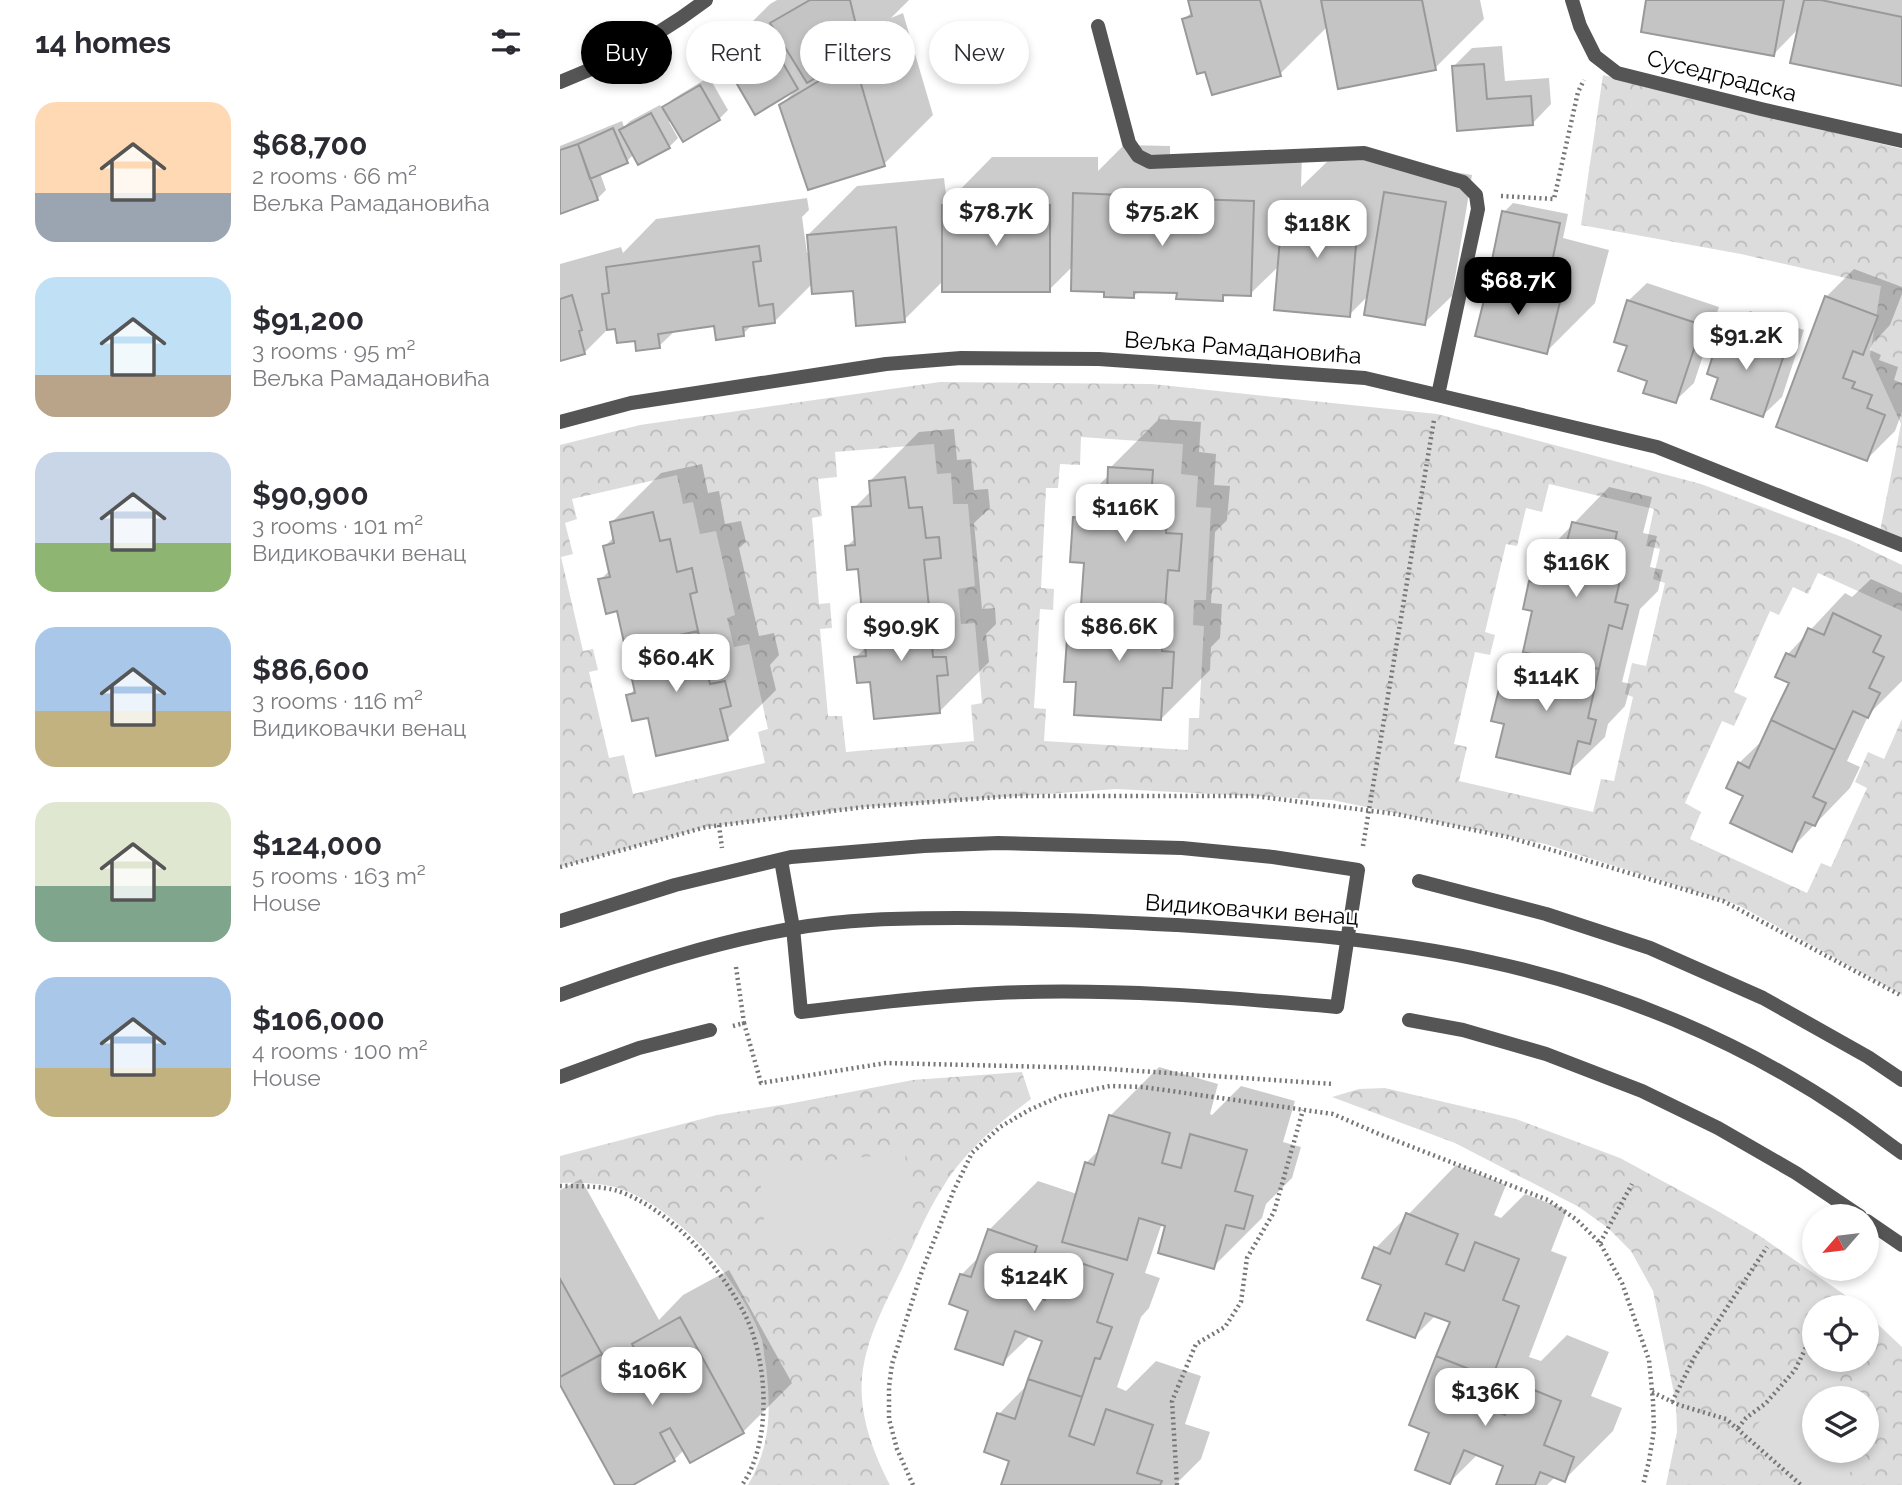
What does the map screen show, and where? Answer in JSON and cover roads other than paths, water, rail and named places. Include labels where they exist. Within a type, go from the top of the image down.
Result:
[{"type":"street","points":[[560,82],[620,57],[706,0]]},
{"type":"street","name":"Суседградска","points":[[1572,0],[1580,26],[1595,56],[1617,73],[1902,141]]},
{"type":"street","points":[[1098,26],[1129,143],[1138,156],[1150,162],[1364,153],[1463,182],[1476,195],[1478,209],[1438,395]]},
{"type":"street","name":"Вељка Рамадановића","points":[[560,422],[644,401],[886,364],[961,358],[1099,359],[1365,378],[1657,447],[1902,545]]},
{"type":"street","points":[[560,921],[675,885],[791,857],[924,846],[1011,843],[1182,848],[1358,870],[1337,1007],[1088,992],[998,993],[899,1000],[801,1012],[793,928],[780,860]]},
{"type":"street","points":[[1419,881],[1546,914],[1650,948],[1763,998],[1902,1080]]},
{"type":"street","name":"Видиковачки венац","points":[[560,995],[640,967],[732,942],[793,928],[894,918],[1051,919],[1347,938],[1491,962],[1579,985],[1655,1012],[1769,1066],[1844,1111],[1902,1153]]},
{"type":"street","points":[[1409,1020],[1463,1030],[1546,1054],[1642,1091],[1718,1128],[1796,1173],[1842,1204]]},
{"type":"street","points":[[560,1077],[639,1048],[710,1030]]},
{"type":"street","points":[[1880,1228],[1900,1239]]}]
